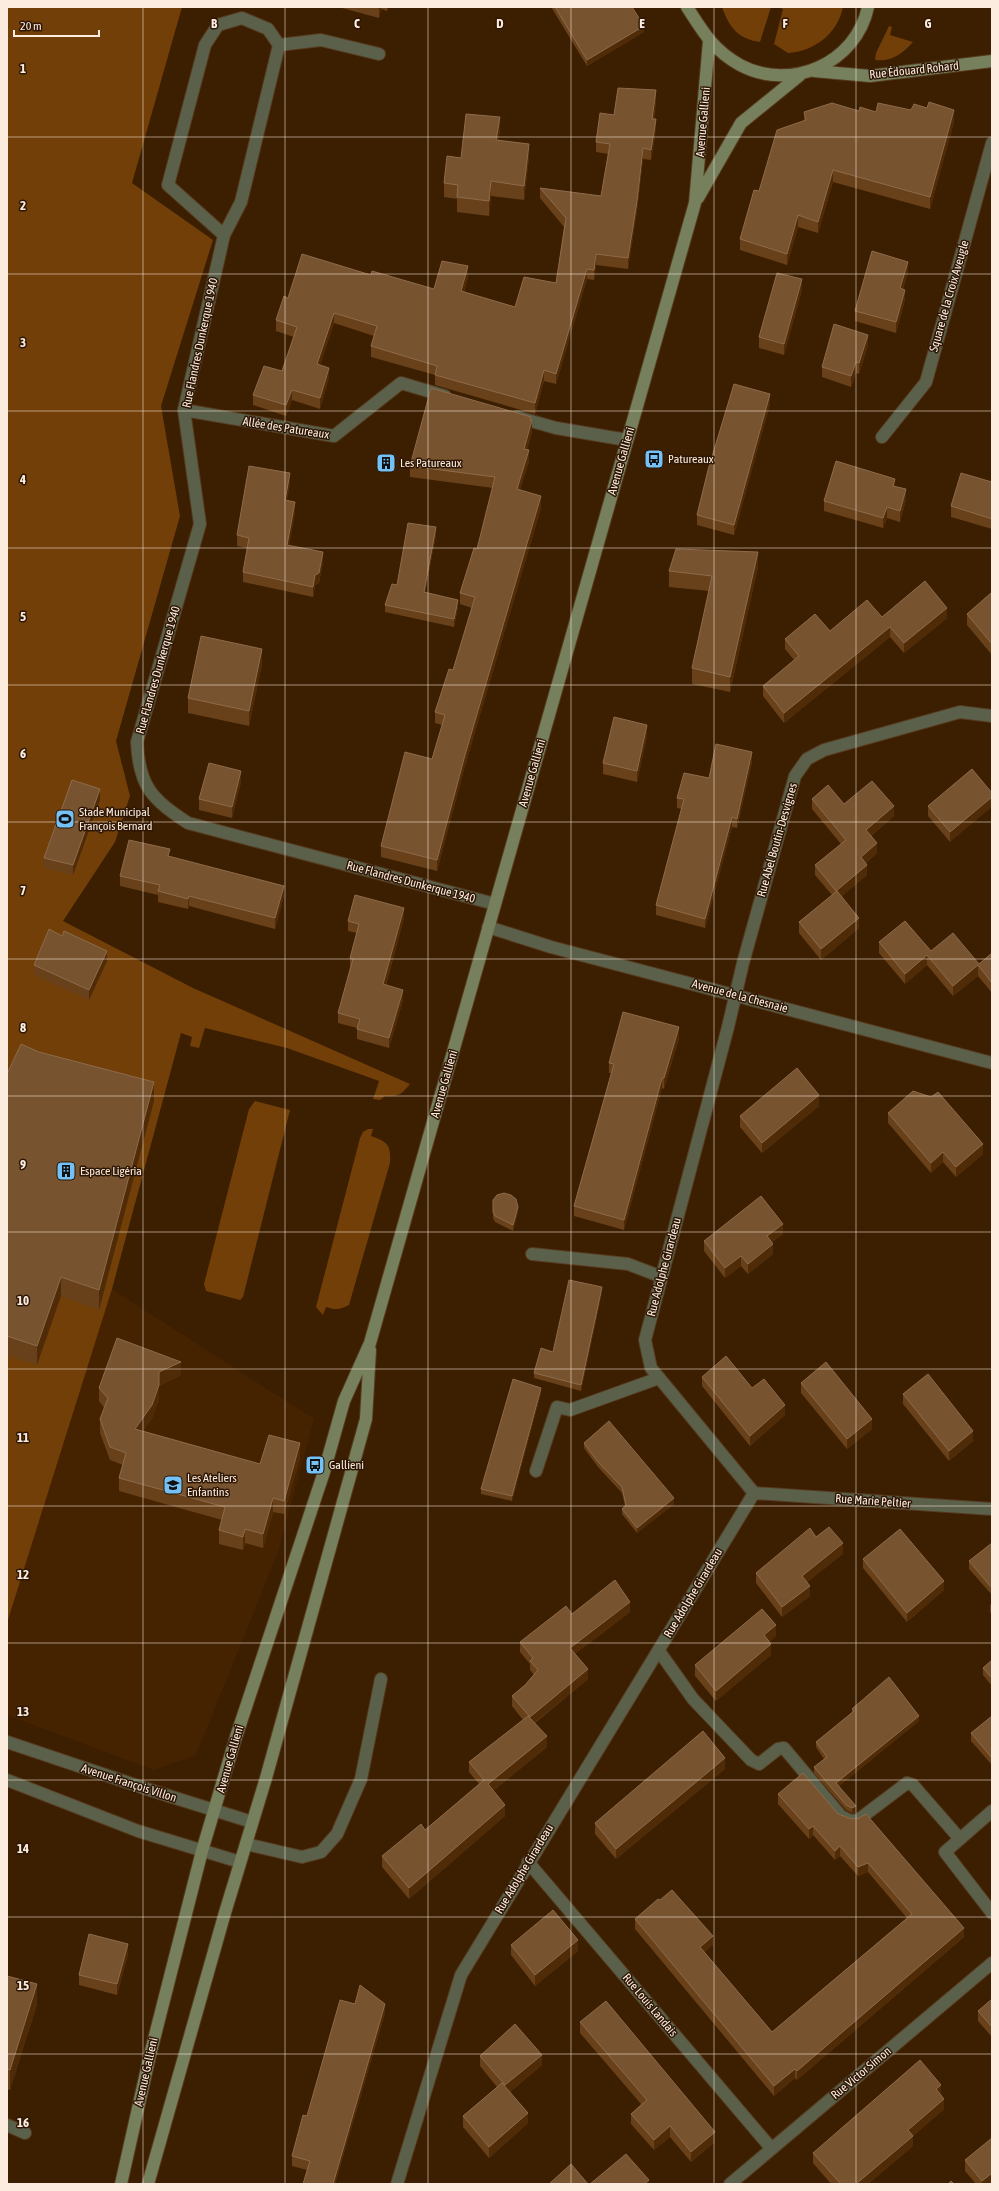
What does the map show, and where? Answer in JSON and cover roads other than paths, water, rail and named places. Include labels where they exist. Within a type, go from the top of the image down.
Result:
[{"type":"main road","points":[[688,7],[706,37],[740,64],[759,73],[780,76],[807,72],[834,59],[851,43],[863,22],[868,7]]},
{"type":"main road","name":"Avenue Gallieni","points":[[121,2184],[150,2055],[202,1851],[236,1737],[324,1472],[344,1401],[370,1343],[695,203],[706,37],[697,7]]},
{"type":"main road","name":"Rue Édouard Rohard","points":[[807,72],[870,76],[992,61]]},
{"type":"main road","name":"Avenue Gallieni","points":[[695,203],[741,123],[807,72]]},
{"type":"main road","name":"Avenue Gallieni","points":[[148,2184],[366,1418],[370,1343]]},
{"type":"street","points":[[224,236],[168,185],[205,45],[218,25],[242,18],[268,29],[279,45],[321,40],[379,54]]},
{"type":"street","name":"Rue Flandres Dunkerque 1940","points":[[279,45],[241,202],[224,236],[184,410],[200,524],[137,742],[137,759],[142,779],[161,806],[188,823],[495,904]]},
{"type":"street","name":"Square de la Croix Aveugle","points":[[882,436],[926,382],[992,143]]},
{"type":"street","name":"Allée des Patureaux","points":[[184,410],[334,436],[401,383],[460,400]]},
{"type":"street","points":[[504,413],[556,428],[627,440]]},
{"type":"street","name":"Rue Abel Boutin-Desvignes","points":[[737,994],[743,963],[795,776],[807,759],[824,750],[960,712],[992,716]]},
{"type":"street","name":"Avenue de la Chesnaie","points":[[488,927],[551,946],[737,994],[992,1063]]},
{"type":"street","name":"Rue Adolphe Girardeau","points":[[397,2184],[461,1975],[528,1862],[754,1493],[650,1368],[644,1340],[737,994]]},
{"type":"street","points":[[532,1254],[628,1264],[662,1277]]},
{"type":"street","points":[[536,1471],[557,1407],[570,1410],[659,1378]]},
{"type":"street","name":"Rue Marie Peltier","points":[[754,1493],[992,1509]]},
{"type":"street","points":[[658,1651],[693,1700],[751,1760],[759,1764],[778,1749],[784,1748],[842,1816],[850,1821],[858,1820],[907,1783],[913,1785],[960,1839]]},
{"type":"street","points":[[246,1844],[302,1857],[321,1852],[337,1834],[361,1779],[380,1679]]},
{"type":"street","name":"Avenue François Villon","points":[[7,1742],[252,1822]]},
{"type":"street","points":[[7,1780],[138,1831],[240,1862]]},
{"type":"street","points":[[992,1811],[945,1852],[992,1913]]},
{"type":"street","name":"Rue Louis Landais","points":[[528,1862],[771,2148]]},
{"type":"street","name":"Rue Victor Simon","points":[[730,2184],[992,1963]]},
{"type":"street","points":[[7,2125],[25,2133]]},
{"type":"place","name":"Patureaux","points":[[654,459]]},
{"type":"place","name":"Les Patureaux","points":[[386,463]]},
{"type":"place","name":"Stade Municipal François Bernard","points":[[65,819]]},
{"type":"place","name":"Espace Ligéria","points":[[66,1171]]},
{"type":"place","name":"Gallieni","points":[[315,1465]]},
{"type":"place","name":"Les Ateliers Enfantins","points":[[173,1485]]}]
